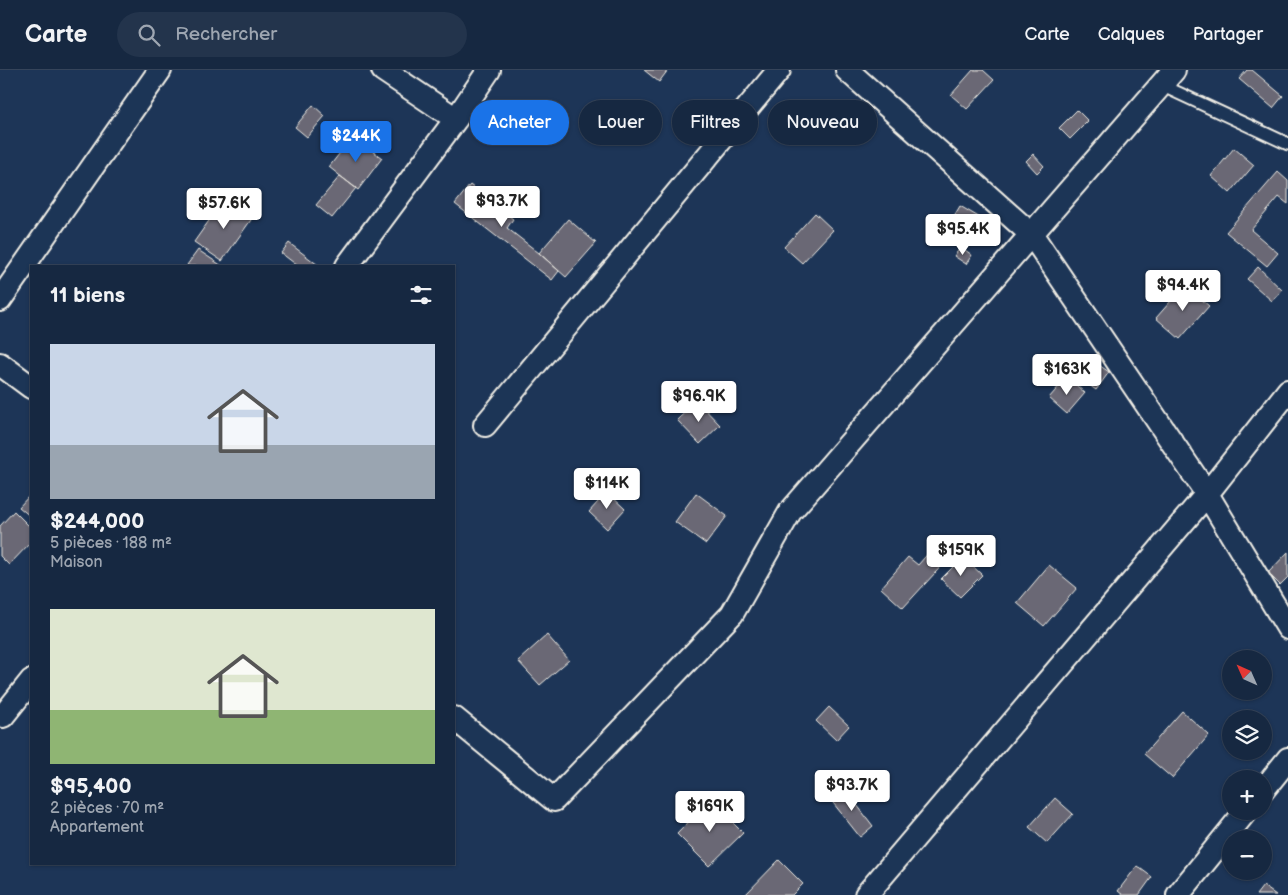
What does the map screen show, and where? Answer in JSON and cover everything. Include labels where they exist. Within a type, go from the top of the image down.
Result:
[{"type":"street","points":[[0,300],[160,70]]},
{"type":"street","points":[[383,70],[456,119]]},
{"type":"street","points":[[348,265],[456,119],[489,70]]},
{"type":"street","points":[[485,425],[779,70]]},
{"type":"street","points":[[847,70],[1032,235],[1207,494],[1288,628]]},
{"type":"street","points":[[455,719],[554,800],[732,614],[790,512],[1167,77]]},
{"type":"street","points":[[0,364],[30,386]]},
{"type":"street","points":[[866,895],[1207,494],[1288,391]]},
{"type":"street","points":[[3,716],[30,681]]},
{"type":"street","points":[[1272,779],[1288,759]]},
{"type":"street","points":[[1178,895],[1239,820]]},
{"type":"lane","points":[[1167,77],[1288,144]]},
{"type":"building","points":[[644,70],[668,70],[659,82]]},
{"type":"building","points":[[973,70],[983,70],[994,80],[967,109],[951,95]]},
{"type":"building","points":[[1247,70],[1252,70],[1283,96],[1273,108],[1239,79]]},
{"type":"building","points":[[313,105],[325,116],[307,137],[295,127]]},
{"type":"building","points":[[1077,110],[1088,121],[1070,139],[1059,128]]},
{"type":"building","points":[[353,136],[382,158],[358,190],[329,167]]},
{"type":"building","points":[[1234,148],[1254,165],[1230,193],[1211,176]]},
{"type":"building","points":[[1033,154],[1044,166],[1037,173],[1026,161]]},
{"type":"building","points":[[1278,172],[1288,181],[1288,204],[1279,197],[1251,230],[1278,253],[1267,266],[1226,232]]},
{"type":"building","points":[[340,176],[356,188],[332,218],[316,205]]},
{"type":"building","points":[[470,185],[513,219],[507,228],[559,271],[552,280],[455,204]]},
{"type":"building","points":[[225,198],[253,217],[222,261],[194,242]]},
{"type":"building","points":[[960,206],[982,219],[971,236],[950,223]]},
{"type":"building","points":[[815,213],[833,230],[802,263],[784,247]]},
{"type":"building","points":[[568,219],[596,243],[566,277],[539,253]]},
{"type":"building","points":[[289,243],[318,265],[297,265],[281,253]]},
{"type":"building","points":[[961,247],[972,255],[966,264],[954,256]]},
{"type":"building","points":[[198,250],[220,265],[187,265]]},
{"type":"building","points":[[1258,267],[1282,290],[1272,301],[1247,279]]},
{"type":"building","points":[[1185,285],[1209,306],[1180,339],[1156,318]]},
{"type":"building","points":[[1086,356],[1109,372],[1096,390],[1074,374]]},
{"type":"building","points":[[1067,377],[1085,393],[1067,414],[1049,398]]},
{"type":"building","points":[[697,401],[720,425],[700,444],[677,420]]},
{"type":"building","points":[[607,492],[625,509],[607,529],[589,512]]},
{"type":"building","points":[[696,493],[727,516],[706,544],[675,522]]},
{"type":"building","points":[[30,495],[30,516],[19,507]]},
{"type":"building","points":[[14,511],[30,527],[30,543],[9,565],[0,556],[0,526]]},
{"type":"building","points":[[932,549],[946,561],[903,608],[881,588],[908,557],[918,565]]},
{"type":"building","points":[[1288,552],[1288,577],[1280,585],[1268,573]]},
{"type":"building","points":[[963,557],[982,575],[960,597],[941,579]]},
{"type":"building","points":[[1049,565],[1077,588],[1044,626],[1017,603]]},
{"type":"building","points":[[547,635],[569,660],[540,685],[518,661]]},
{"type":"building","points":[[829,707],[849,726],[836,740],[816,721]]},
{"type":"building","points":[[1182,711],[1209,735],[1172,778],[1144,754]]},
{"type":"building","points":[[844,788],[873,826],[860,837],[830,799]]},
{"type":"building","points":[[1055,798],[1073,814],[1047,843],[1029,827]]},
{"type":"building","points":[[710,800],[743,833],[709,866],[677,834]]},
{"type":"building","points":[[779,860],[803,884],[792,895],[745,895]]},
{"type":"building","points":[[1137,866],[1152,877],[1139,895],[1123,895],[1118,891]]},
{"type":"building","points":[[1263,886],[1276,895],[1256,895]]}]
